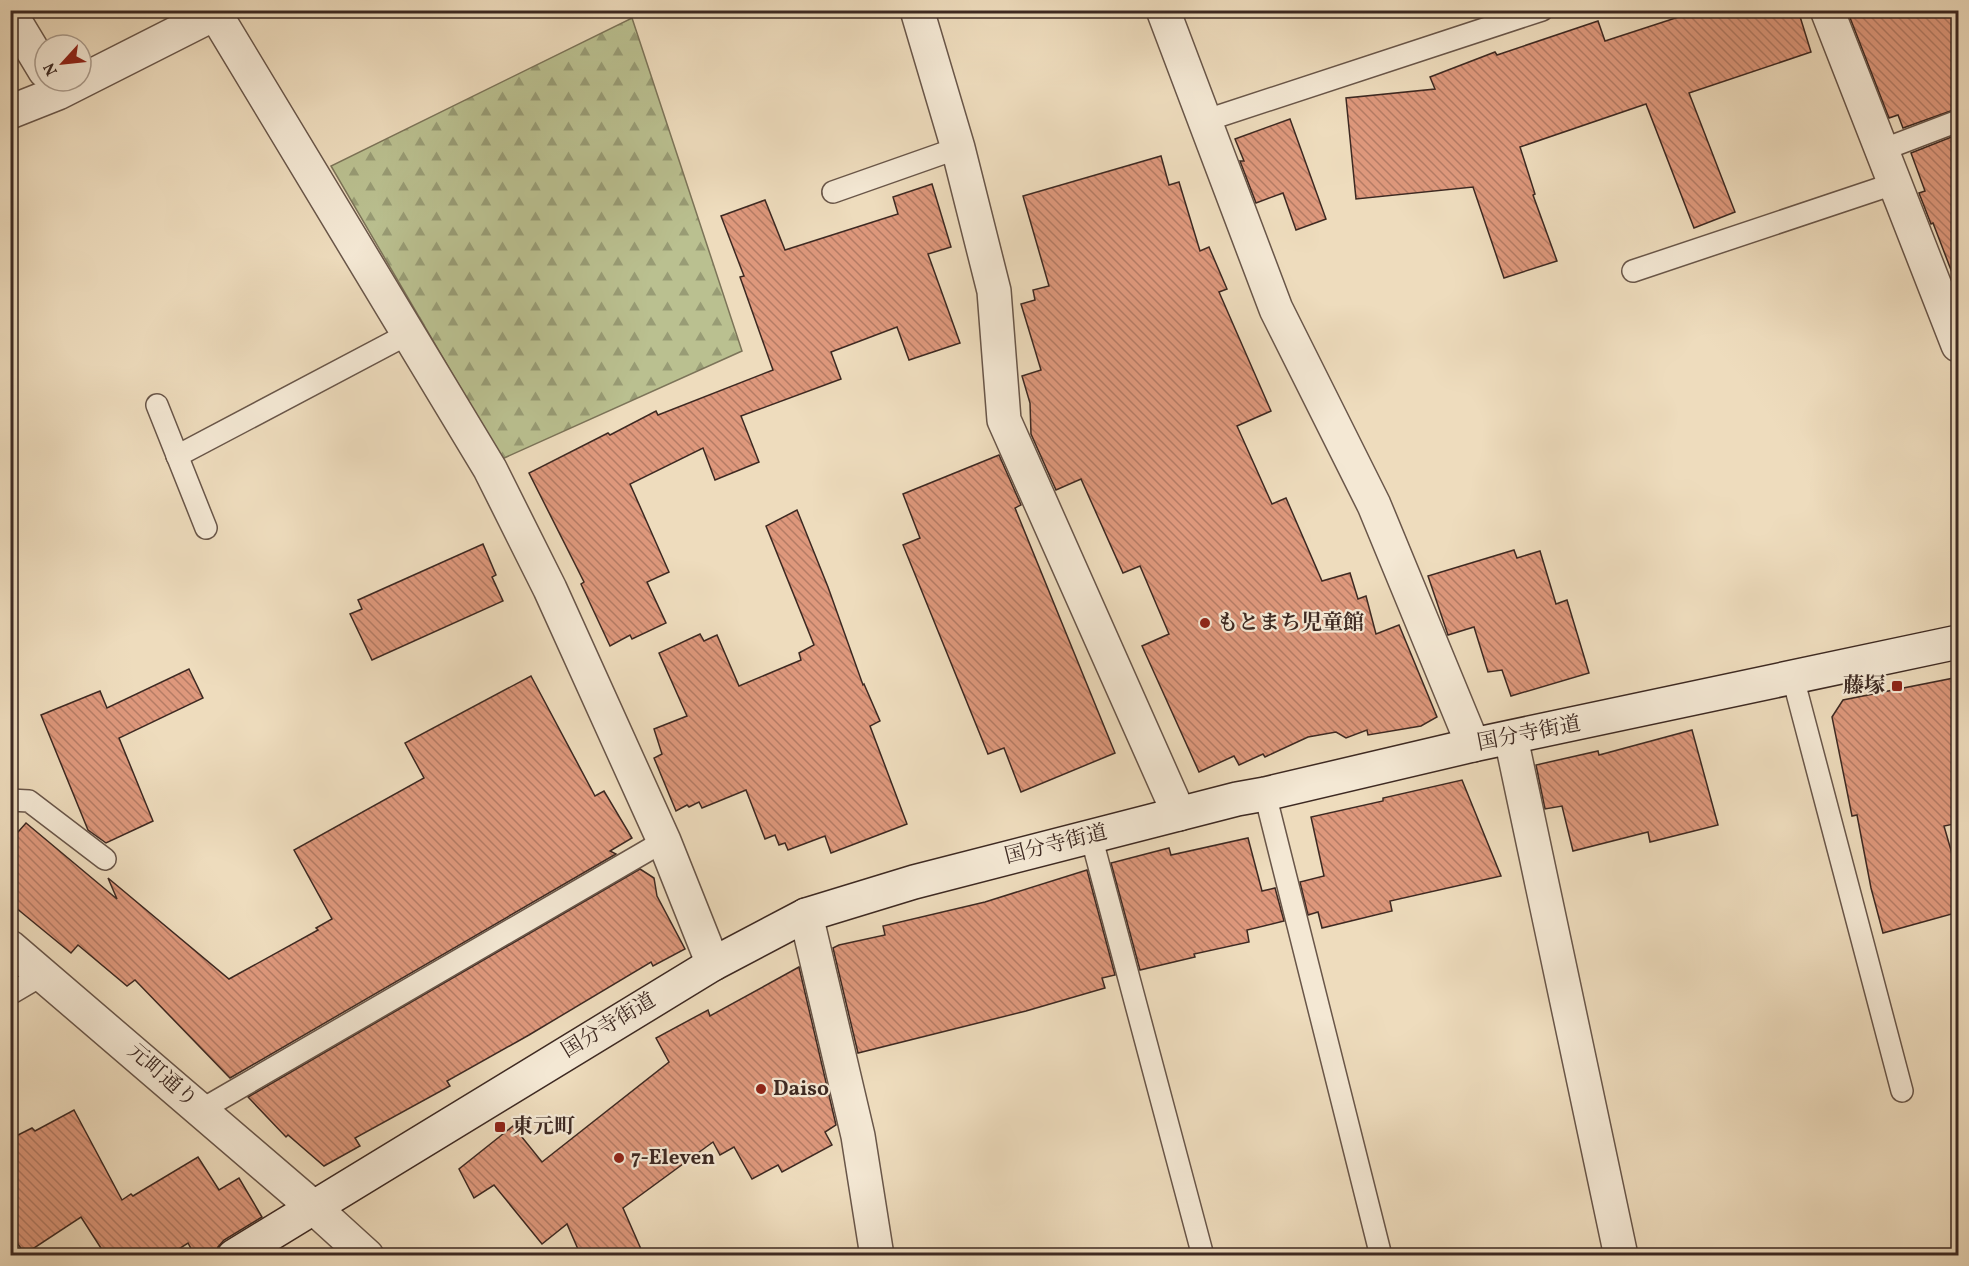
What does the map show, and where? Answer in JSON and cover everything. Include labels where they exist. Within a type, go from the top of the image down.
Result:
[{"type":"street","points":[[917,10],[958,148],[994,291],[1004,420],[1179,814]]},
{"type":"street","points":[[1163,10],[1276,309],[1374,505],[1473,745]]},
{"type":"street","points":[[1827,10],[1955,325]]},
{"type":"street","points":[[10,13],[33,52]]},
{"type":"street","points":[[93,65],[219,13],[500,489],[550,590],[664,841],[713,964]]},
{"type":"street","points":[[10,112],[36,93]]},
{"type":"street","name":"国分寺街道","points":[[234,1256],[312,1206],[713,964],[806,915],[915,882],[1237,799],[1473,745],[1959,642]]},
{"type":"street","points":[[1511,738],[1621,1256]]},
{"type":"street","points":[[806,915],[858,1136],[877,1256]]},
{"type":"street","name":"元町通り","points":[[10,947],[44,974],[367,1256]]},
{"type":"lane","points":[[1204,121],[1542,10]]},
{"type":"lane","points":[[1882,150],[1959,121]]},
{"type":"lane","points":[[833,192],[958,148]]},
{"type":"lane","points":[[1633,271],[1896,183]]},
{"type":"lane","points":[[177,456],[408,334]]},
{"type":"lane","points":[[156,405],[206,528]]},
{"type":"lane","points":[[1793,678],[1902,1091]]},
{"type":"lane","points":[[1265,794],[1381,1256]]},
{"type":"lane","points":[[10,800],[29,801],[105,858]]},
{"type":"lane","points":[[1091,836],[1203,1256]]},
{"type":"lane","points":[[201,1110],[664,841]]},
{"type":"lane","points":[[10,994],[44,974]]},
{"type":"green space","points":[[632,18],[742,351],[502,459],[331,166]]},
{"type":"building","points":[[1700,10],[1798,10],[1811,52],[1689,93],[1735,212],[1694,228],[1646,104],[1520,147],[1535,194],[1533,195],[1557,261],[1504,278],[1473,187],[1356,199],[1346,98],[1435,89],[1430,77],[1495,52],[1497,55],[1598,21],[1605,41]]},
{"type":"building","points":[[1847,10],[1959,10],[1959,108],[1903,128],[1898,115],[1889,118]]},
{"type":"building","points":[[1290,119],[1326,219],[1296,230],[1283,193],[1256,203],[1240,161],[1244,161],[1235,139]]},
{"type":"building","points":[[1959,134],[1959,283],[1956,283],[1919,193],[1925,191],[1911,153]]},
{"type":"building","points":[[1161,156],[1169,185],[1179,182],[1200,251],[1209,247],[1227,289],[1219,292],[1271,411],[1237,426],[1272,504],[1286,498],[1322,581],[1350,573],[1358,599],[1366,596],[1376,634],[1399,625],[1437,717],[1421,726],[1368,735],[1367,730],[1346,738],[1336,732],[1308,737],[1265,757],[1263,754],[1239,765],[1234,756],[1199,772],[1142,646],[1169,634],[1140,566],[1123,573],[1081,479],[1056,490],[1031,434],[1030,403],[1022,376],[1041,370],[1021,304],[1035,300],[1033,290],[1049,286],[1023,196]]},
{"type":"building","points":[[932,184],[951,247],[928,254],[960,343],[909,360],[897,327],[831,352],[841,379],[741,416],[759,462],[715,480],[703,448],[630,484],[669,572],[647,582],[666,623],[632,639],[630,635],[610,646],[581,584],[584,582],[529,473],[656,411],[658,415],[773,370],[740,277],[744,276],[721,216],[765,200],[785,250],[898,214],[893,197]]},
{"type":"building","points":[[999,455],[1021,505],[1015,508],[1115,753],[1021,792],[1004,748],[988,754],[903,545],[920,538],[903,494]]},
{"type":"building","points":[[797,510],[828,587],[863,685],[880,721],[870,726],[907,824],[831,853],[825,836],[788,850],[785,843],[779,845],[775,835],[765,839],[746,790],[702,808],[699,802],[676,811],[654,758],[662,754],[654,729],[687,716],[659,653],[700,634],[704,641],[717,635],[739,686],[801,660],[799,653],[814,645],[766,526]]},
{"type":"building","points":[[483,544],[496,575],[492,577],[503,601],[372,660],[350,614],[362,609],[358,600]]},
{"type":"building","points":[[1514,550],[1517,558],[1540,551],[1556,604],[1567,600],[1589,673],[1511,696],[1502,670],[1488,672],[1474,627],[1448,635],[1428,576]]},
{"type":"building","points":[[189,669],[203,698],[119,738],[153,821],[106,843],[88,830],[41,715],[100,691],[107,708]]},
{"type":"building","points":[[531,676],[595,796],[604,791],[632,838],[610,851],[616,854],[230,1078],[135,980],[127,986],[78,945],[71,953],[10,903],[10,841],[26,823],[117,899],[108,878],[229,979],[318,930],[316,928],[332,919],[294,850],[424,778],[405,743]]},
{"type":"building","points":[[1959,677],[1959,823],[1944,826],[1959,878],[1959,912],[1883,933],[1871,888],[1857,815],[1852,816],[1832,717],[1843,700]]},
{"type":"building","points":[[1692,730],[1718,825],[1650,842],[1648,832],[1573,851],[1562,806],[1545,809],[1536,765],[1598,751],[1599,755]]},
{"type":"building","points":[[1462,780],[1501,876],[1390,901],[1392,911],[1322,928],[1318,912],[1308,915],[1300,882],[1324,876],[1311,817]]},
{"type":"building","points":[[1248,838],[1262,891],[1275,888],[1284,921],[1247,930],[1249,942],[1194,954],[1195,957],[1140,970],[1111,863],[1169,848],[1171,855]]},
{"type":"building","points":[[640,869],[654,878],[657,896],[685,949],[653,966],[651,962],[447,1081],[450,1086],[355,1138],[360,1146],[324,1166],[288,1135],[286,1137],[248,1097]]},
{"type":"building","points":[[1087,870],[1115,975],[1102,978],[1105,988],[1026,1011],[858,1053],[833,948],[885,935],[883,926],[985,902]]},
{"type":"building","points":[[799,967],[836,1125],[825,1132],[832,1145],[782,1172],[778,1165],[752,1179],[734,1147],[720,1155],[713,1142],[623,1208],[644,1256],[581,1256],[567,1224],[542,1244],[494,1185],[474,1198],[459,1169],[513,1126],[542,1162],[669,1062],[656,1038],[708,1010],[710,1016]]},
{"type":"building","points":[[74,1110],[122,1200],[131,1194],[133,1196],[198,1157],[219,1190],[239,1178],[262,1217],[224,1240],[215,1256],[195,1256],[188,1243],[168,1256],[106,1256],[81,1217],[25,1254],[10,1233],[10,1139],[32,1128],[35,1131]]},
{"type":"place","name":"もとまち児童館","points":[[1205,623]]},
{"type":"place","name":"藤塚","points":[[1897,686]]},
{"type":"place","name":"Daiso","points":[[761,1089]]},
{"type":"place","name":"東元町","points":[[500,1127]]},
{"type":"place","name":"7-Eleven","points":[[619,1158]]}]
